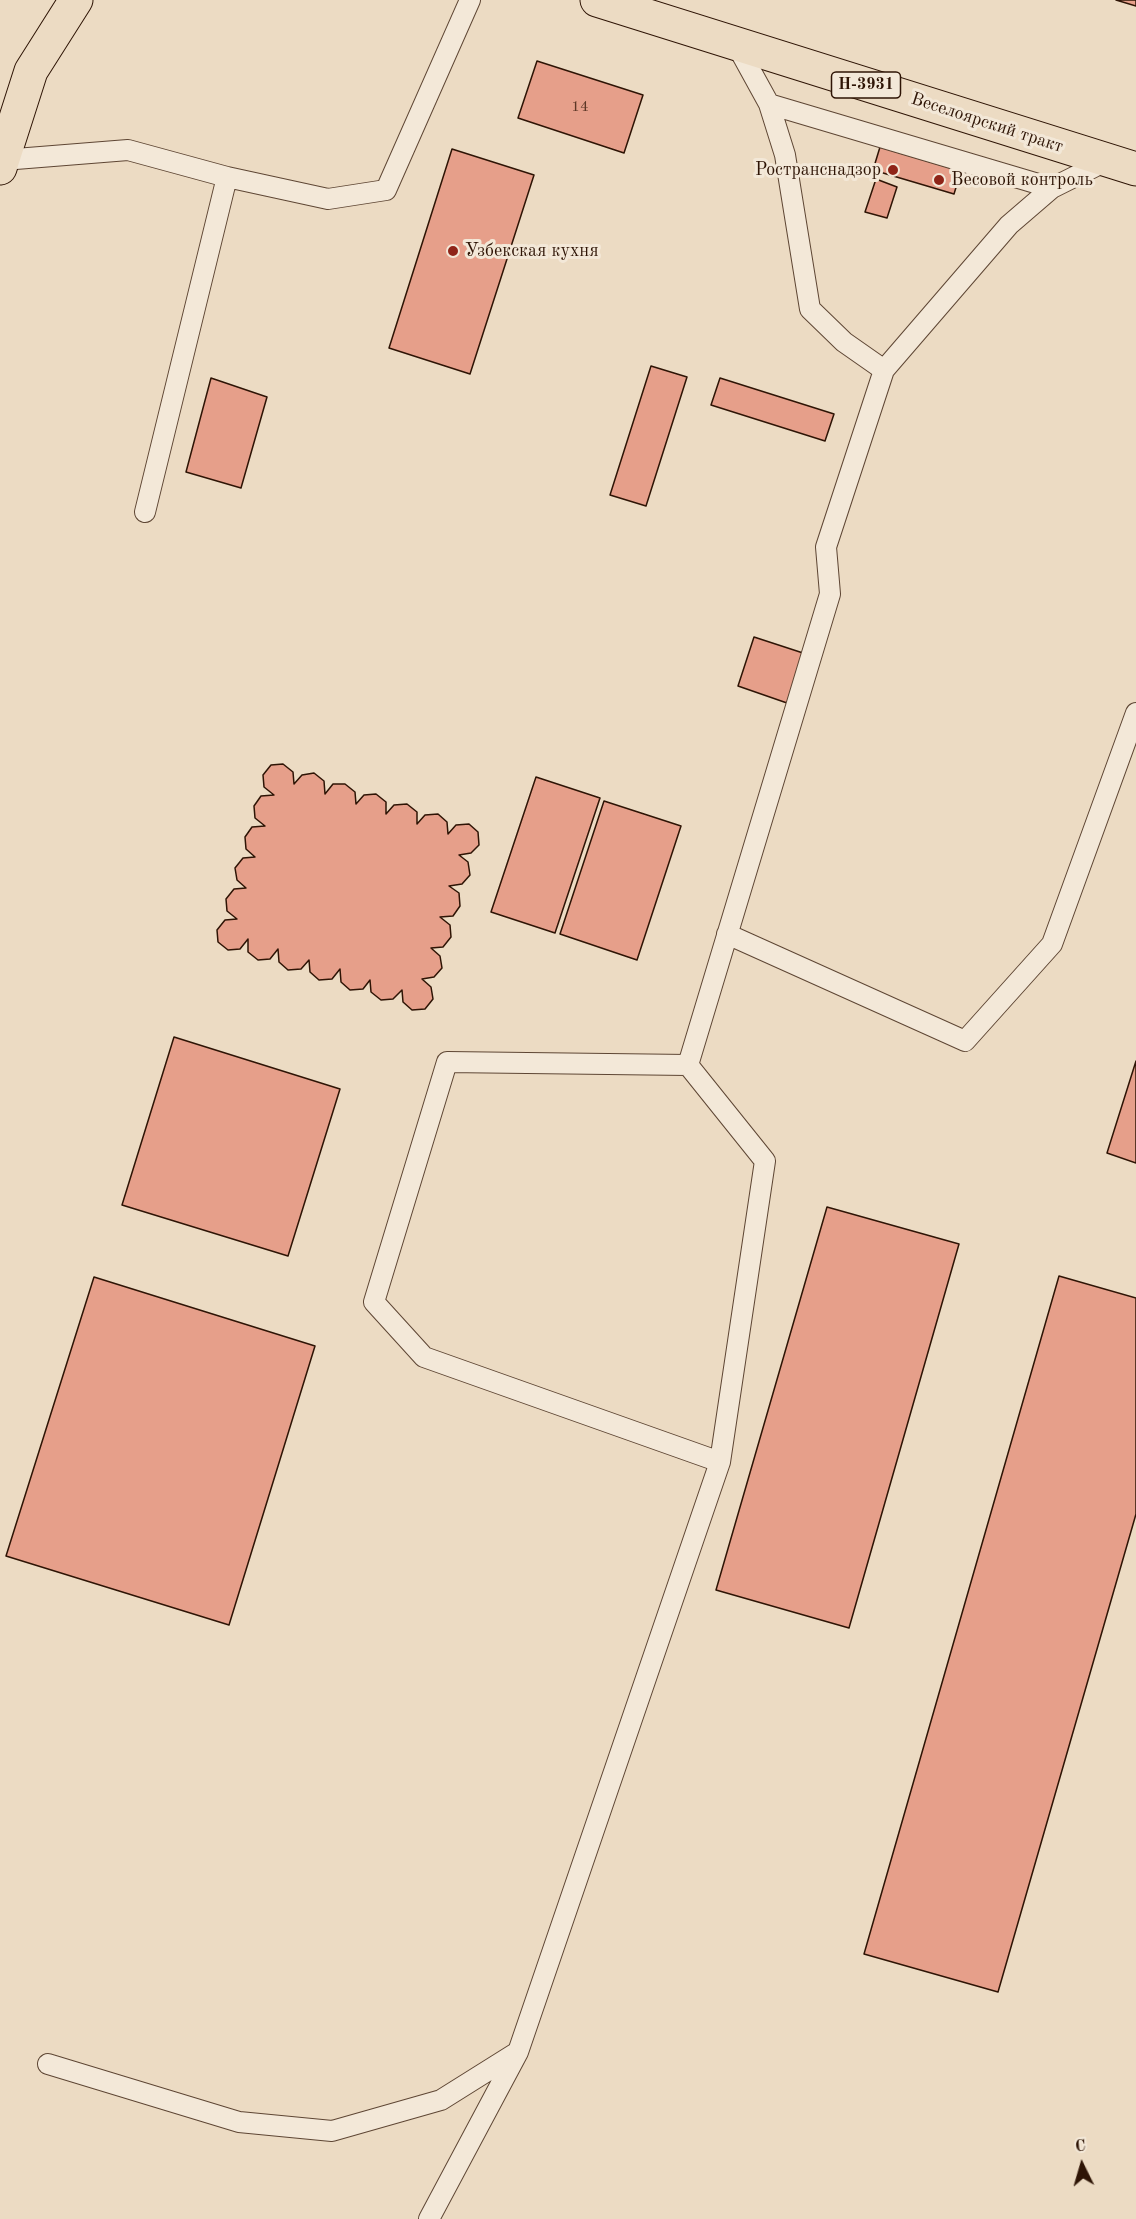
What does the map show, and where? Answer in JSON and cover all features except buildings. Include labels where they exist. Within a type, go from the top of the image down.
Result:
[{"type":"highway","points":[[1,164],[31,71],[76,0]]},
{"type":"highway","name":"Веселоярский тракт","points":[[597,0],[1121,165]]},
{"type":"lane","points":[[1,164],[128,150],[227,177],[328,199],[386,190],[470,0]]},
{"type":"lane","points":[[736,44],[769,104],[785,155],[810,309],[844,342],[884,370]]},
{"type":"lane","points":[[769,104],[1052,188]]},
{"type":"lane","points":[[688,1065],[830,594],[826,547],[884,370],[1009,225],[1052,188],[1121,165]]},
{"type":"lane","points":[[145,512],[227,177]]},
{"type":"lane","points":[[727,934],[965,1041],[1052,944],[1136,713]]},
{"type":"lane","points":[[688,1065],[447,1062],[374,1302],[424,1357],[720,1462]]},
{"type":"lane","points":[[429,2219],[518,2052],[720,1462],[765,1161],[688,1065]]},
{"type":"lane","points":[[48,2064],[239,2122],[332,2131],[441,2100],[518,2052]]},
{"type":"place","name":"Ространснадзор","points":[[893,170]]},
{"type":"place","name":"Весовой контроль","points":[[939,180]]},
{"type":"place","name":"Узбекская кухня","points":[[453,251]]}]
